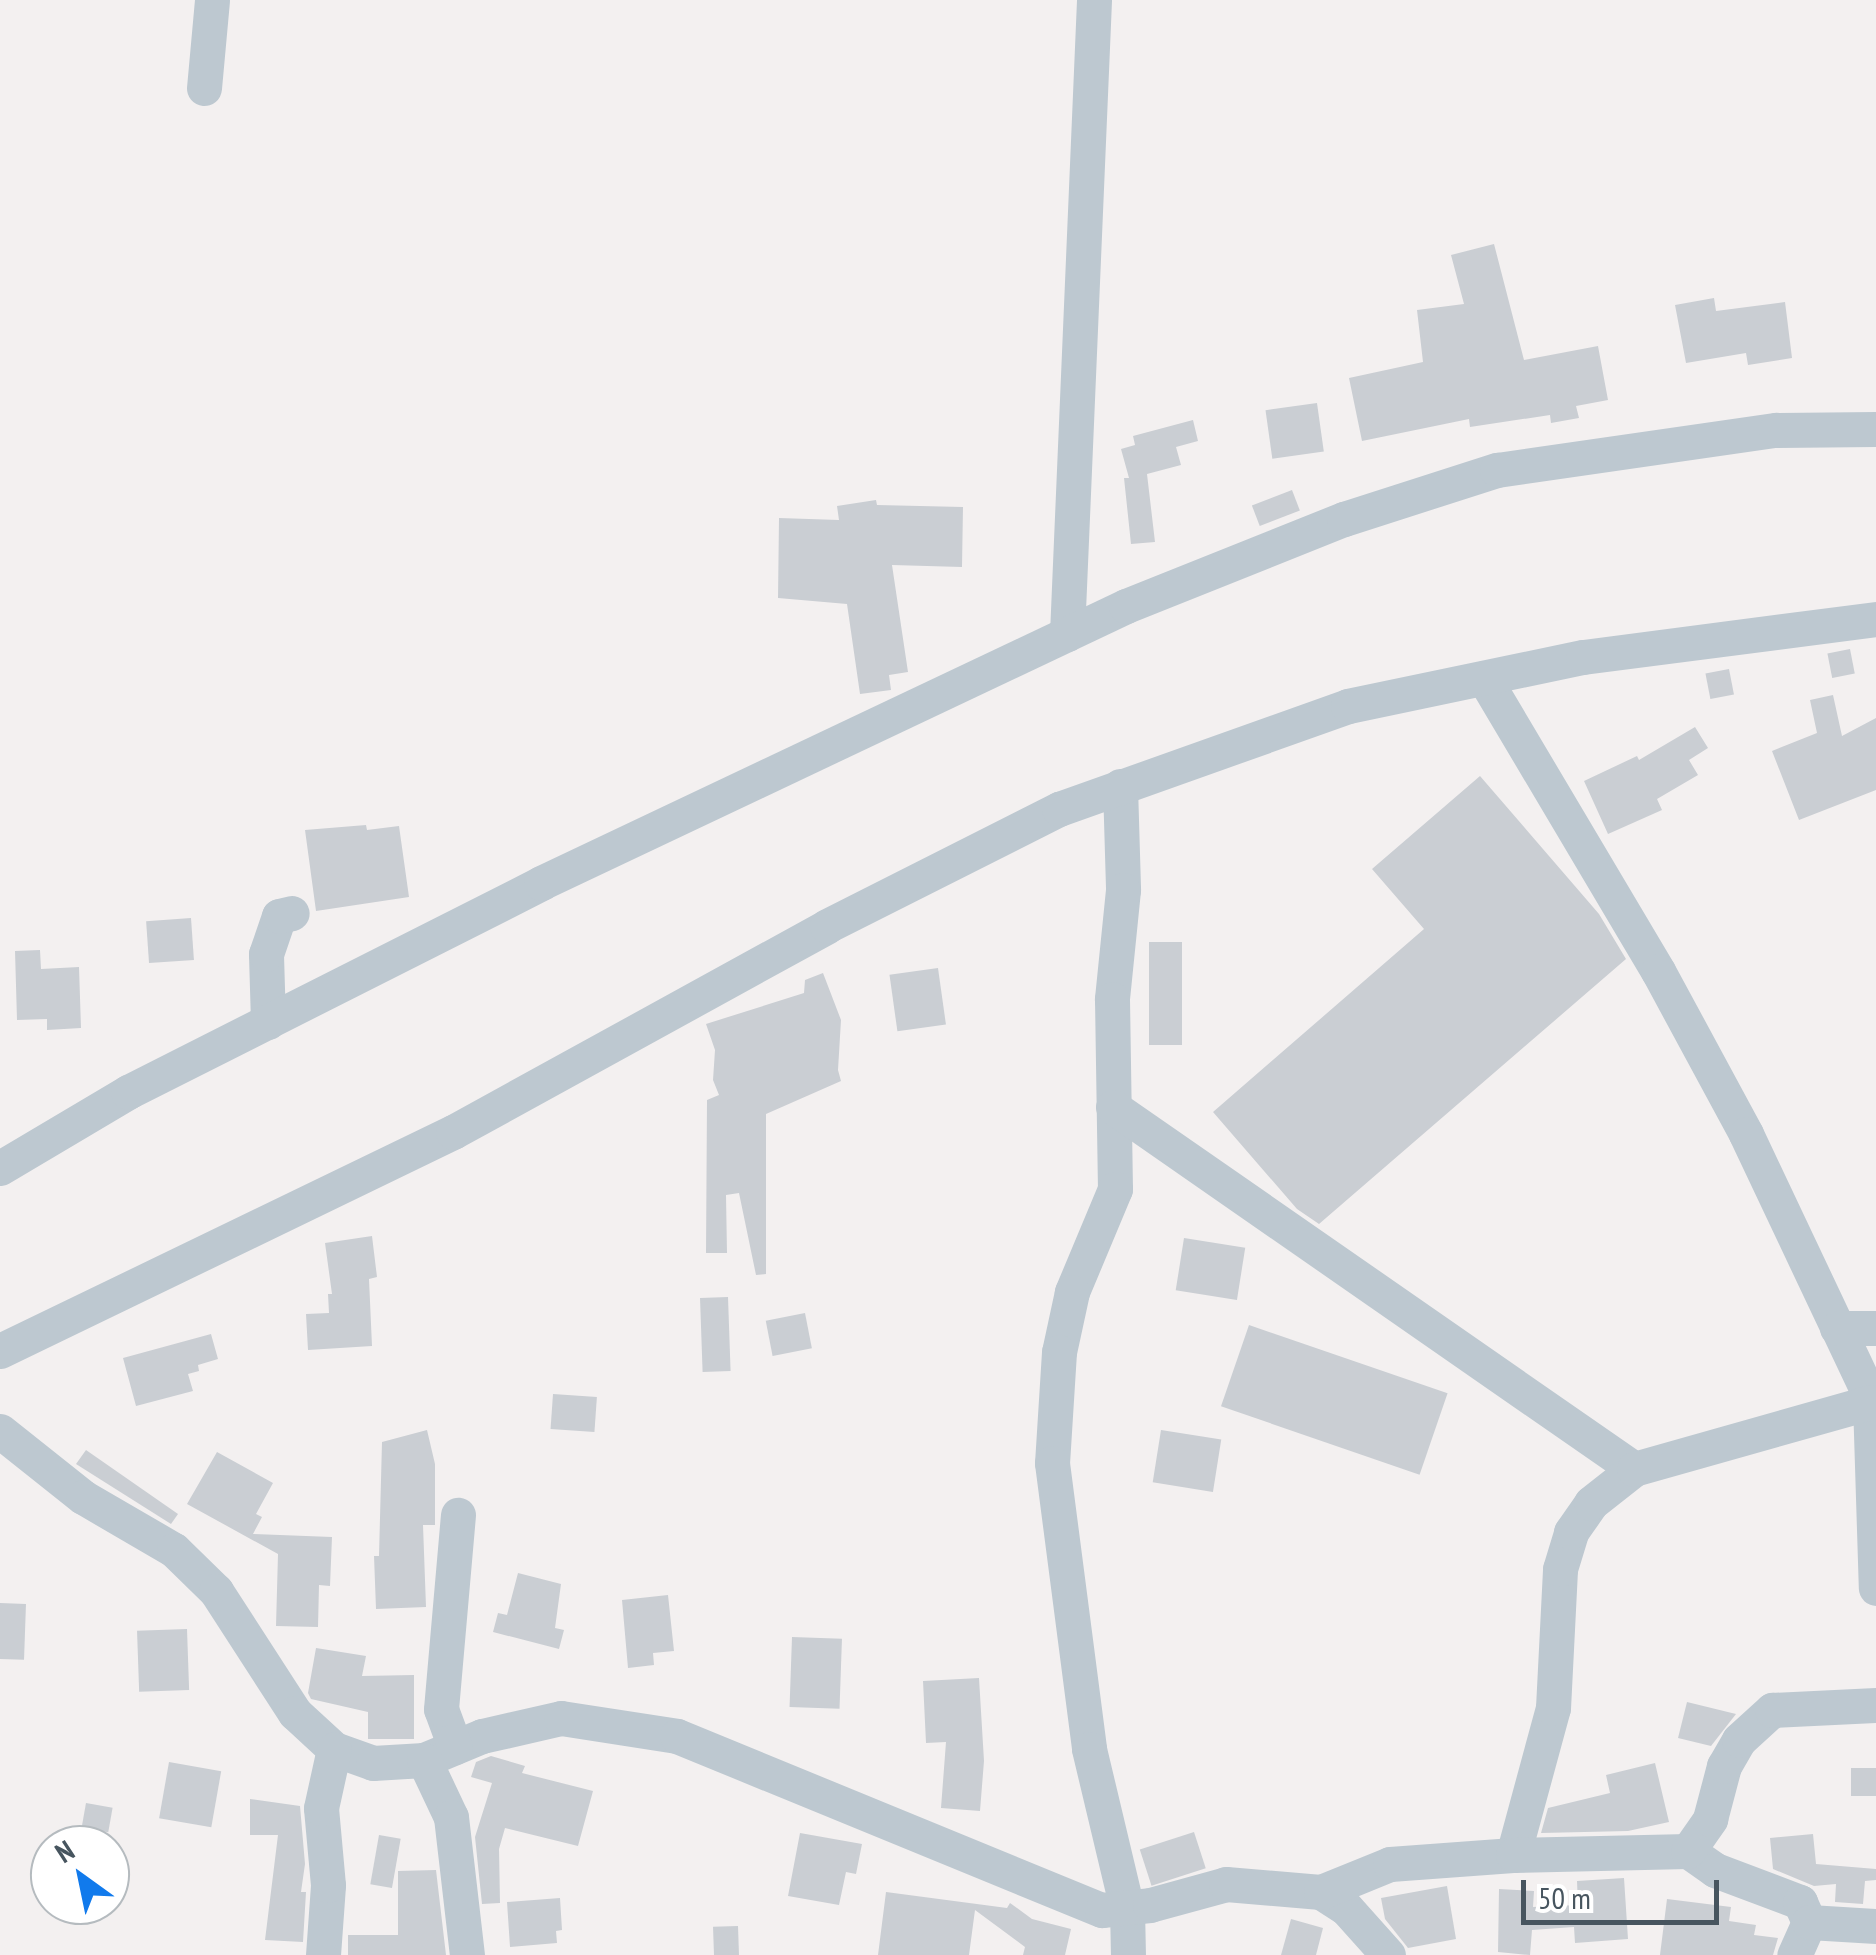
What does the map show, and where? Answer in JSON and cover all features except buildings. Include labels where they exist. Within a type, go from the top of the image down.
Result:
[{"type":"street","points":[[204,88],[212,0]]},
{"type":"street","points":[[1068,634],[1094,0]]},
{"type":"street","points":[[0,1168],[128,1092],[541,883],[1126,606],[1344,520],[1497,470],[1776,430],[1876,429]]},
{"type":"street","points":[[0,1352],[453,1132],[827,926],[1023,827],[1120,786],[1348,706],[1583,656],[1876,619]]},
{"type":"street","points":[[1484,678],[1658,971],[1746,1134],[1873,1406],[1876,1588]]},
{"type":"street","points":[[1120,786],[1123,890],[1112,999],[1114,1189],[1072,1292],[1059,1352],[1052,1463],[1089,1750],[1127,1908],[1128,1955]]},
{"type":"street","points":[[268,1022],[266,954],[279,916],[292,913]]},
{"type":"street","points":[[1113,1107],[1634,1469]]},
{"type":"street","points":[[1837,1328],[1876,1328]]},
{"type":"street","points":[[1513,1854],[1552,1708],[1560,1569],[1571,1532],[1591,1504],[1634,1469],[1873,1406]]},
{"type":"street","points":[[0,1431],[84,1497],[174,1550],[216,1591],[294,1713],[334,1749],[373,1763],[440,1754],[482,1736],[561,1718],[677,1736],[1102,1910],[1127,1908],[1226,1884],[1322,1892],[1390,1864],[1513,1854],[1688,1851],[1715,1870],[1800,1902],[1809,1922],[1794,1955]]},
{"type":"street","points":[[458,1515],[440,1754],[466,1955]]},
{"type":"street","points":[[1688,1851],[1710,1819],[1724,1766],[1739,1740],[1772,1710],[1876,1705]]},
{"type":"street","points":[[323,1955],[328,1885],[321,1808],[334,1749]]},
{"type":"street","points":[[1322,1892],[1346,1908],[1388,1955]]},
{"type":"street","points":[[1809,1922],[1876,1926]]}]
